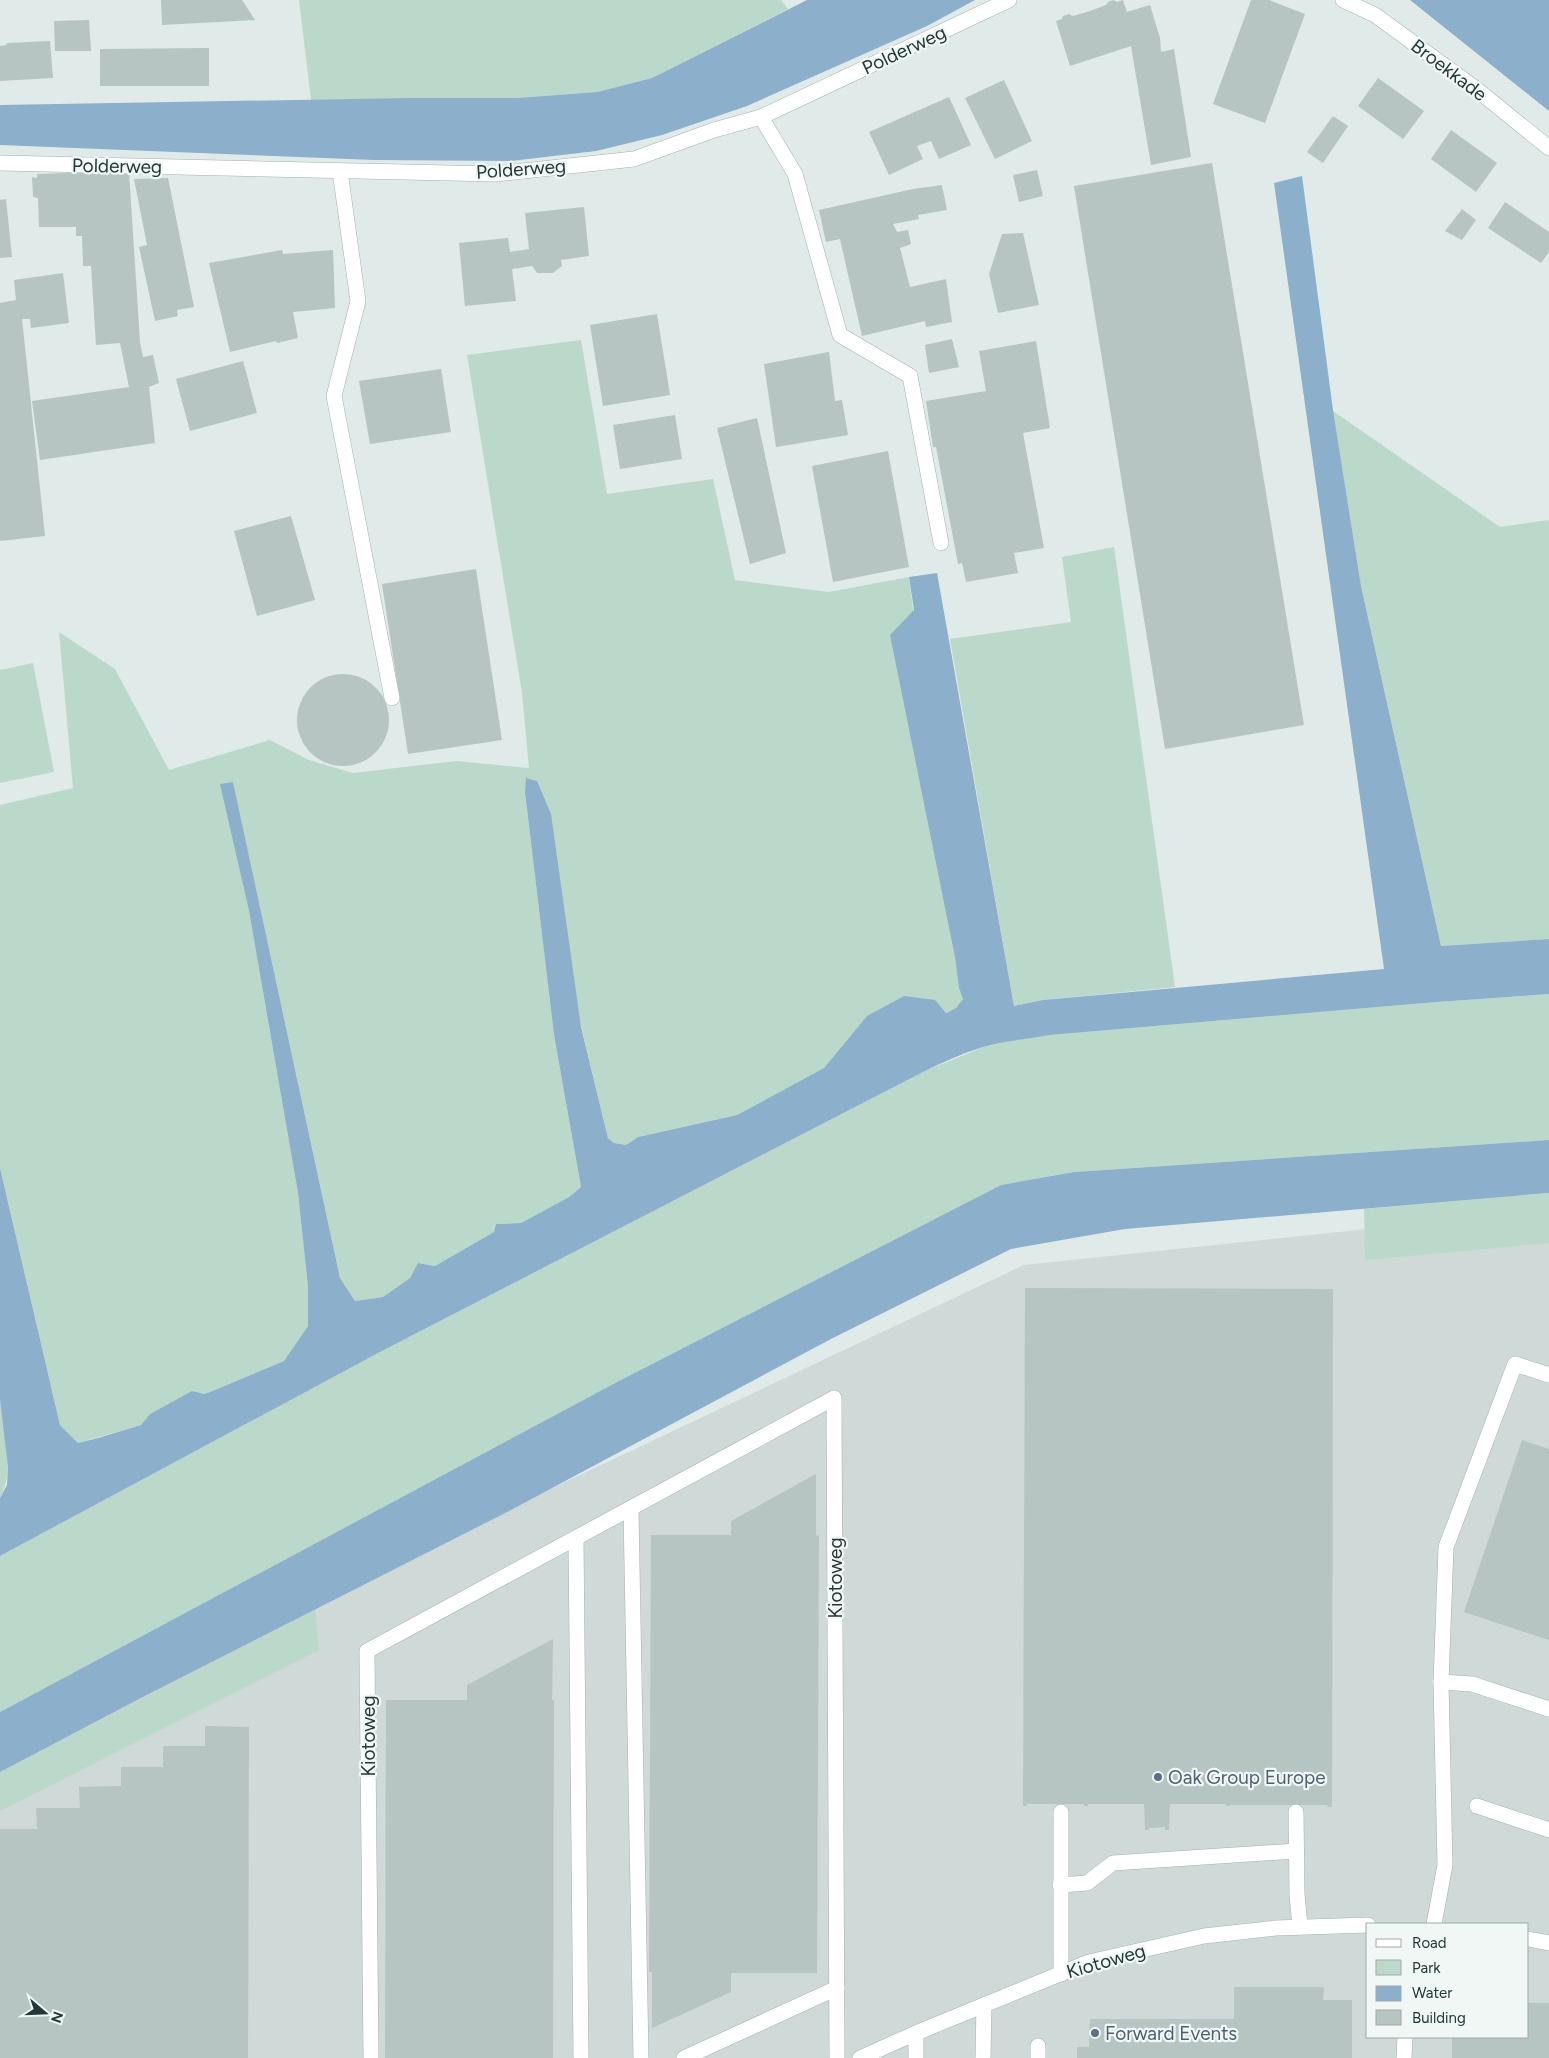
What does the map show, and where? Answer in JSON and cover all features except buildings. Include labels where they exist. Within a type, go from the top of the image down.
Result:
[{"type":"street","name":"Polderweg","points":[[0,163],[495,174],[634,159],[714,130],[761,117],[1009,0]]},
{"type":"street","name":"Broekkade","points":[[1343,0],[1375,15],[1475,88],[1549,148]]},
{"type":"street","points":[[761,117],[795,174],[840,334],[910,376],[940,542]]},
{"type":"street","points":[[340,171],[358,301],[334,396],[392,698]]},
{"type":"street","points":[[1434,1923],[1445,1865],[1441,1682],[1446,1548],[1515,1364],[1549,1375]]},
{"type":"street","name":"Kiotoweg","points":[[370,2058],[367,1651],[631,1510],[834,1398],[837,2058]]},
{"type":"street","points":[[631,1510],[641,2058]]},
{"type":"street","points":[[576,1538],[581,2058]]},
{"type":"street","points":[[1441,1682],[1472,1684],[1549,1709]]},
{"type":"street","points":[[1477,1806],[1549,1830]]},
{"type":"street","points":[[1061,1812],[1061,1974]]},
{"type":"street","points":[[1296,1812],[1296,1894],[1300,1927]]},
{"type":"street","points":[[1060,1885],[1087,1883],[1113,1863],[1296,1851]]},
{"type":"street","name":"Kiotoweg","points":[[860,2058],[916,2032],[1089,1962],[1204,1936],[1300,1927],[1366,1926]]},
{"type":"street","points":[[1529,1939],[1549,1943]]},
{"type":"street","points":[[684,2058],[837,1988]]},
{"type":"street","points":[[983,2058],[984,2005]]},
{"type":"street","points":[[916,2032],[916,2058]]},
{"type":"street","points":[[1404,2058],[1405,2038]]},
{"type":"shaded area","points":[[1549,1210],[1549,2058],[0,2058],[0,1749],[1024,1265]]},
{"type":"green space","points":[[299,0],[781,0],[788,9],[652,78],[597,92],[517,98],[311,100]]},
{"type":"green space","points":[[581,340],[607,494],[713,479],[735,580],[829,592],[909,577],[959,988],[963,999],[956,1008],[946,1013],[867,1016],[824,1068],[737,1115],[638,1137],[626,1145],[614,1143],[608,1138],[525,792],[554,1035],[581,1187],[569,1197],[521,1223],[496,1224],[494,1232],[435,1266],[418,1263],[410,1278],[383,1297],[355,1301],[340,1278],[233,783],[221,784],[249,911],[298,1193],[308,1287],[308,1326],[284,1361],[210,1392],[204,1394],[192,1392],[150,1414],[141,1425],[78,1443],[60,1425],[0,1168],[0,805],[73,788],[59,632],[115,669],[169,770],[270,740],[309,760],[353,773],[456,761],[529,768],[522,693],[467,355]]},
{"type":"green space","points":[[1333,411],[1500,527],[1549,520],[1549,939],[1441,946],[1361,586]]},
{"type":"green space","points":[[1114,547],[1175,987],[1043,1000],[1014,1006],[950,639],[1071,622],[1062,557]]},
{"type":"green space","points":[[33,663],[54,772],[0,783],[0,670]]},
{"type":"green space","points":[[1549,994],[1549,1140],[1074,1172],[1001,1185],[617,1382],[0,1712],[0,1556],[380,1352],[925,1071],[981,1048],[1010,1041],[1050,1035]]},
{"type":"green space","points":[[1549,1193],[1549,1243],[1365,1260],[1364,1209]]},
{"type":"green space","points":[[0,1400],[8,1450],[8,1462],[5,1487],[0,1498]]},
{"type":"green space","points":[[315,1609],[319,1650],[0,1811],[0,1772]]},
{"type":"water","points":[[807,0],[975,0],[927,26],[747,106],[662,135],[596,151],[511,161],[374,160],[0,145],[0,105],[517,98],[597,92],[652,78]]},
{"type":"water","points":[[1410,0],[1549,0],[1549,111]]},
{"type":"water","points":[[1302,176],[1333,410],[1361,586],[1441,946],[1549,939],[1549,994],[1050,1035],[997,1044],[966,1053],[925,1071],[380,1352],[0,1556],[0,1498],[7,1485],[8,1467],[0,1400],[0,1168],[60,1425],[78,1443],[141,1425],[150,1414],[192,1391],[204,1394],[284,1361],[308,1326],[308,1287],[298,1193],[249,911],[220,784],[233,782],[340,1278],[355,1301],[383,1297],[410,1278],[418,1263],[435,1266],[494,1232],[496,1224],[521,1223],[569,1197],[581,1187],[554,1035],[525,792],[526,778],[537,781],[551,814],[581,1027],[608,1138],[614,1143],[626,1145],[638,1137],[737,1115],[824,1068],[867,1016],[904,996],[935,1000],[946,1013],[956,1008],[963,999],[959,988],[955,957],[890,635],[914,610],[909,577],[937,573],[1014,1006],[1043,1000],[1384,969],[1274,183]]},
{"type":"water","points":[[1549,1140],[1549,1193],[1125,1229],[1011,1249],[831,1339],[511,1510],[0,1772],[0,1712],[617,1382],[1001,1185],[1074,1172]]},
{"type":"place","name":"Oak Group Europe","points":[[1158,1777]]},
{"type":"place","name":"Forward Events","points":[[1095,2033]]}]
